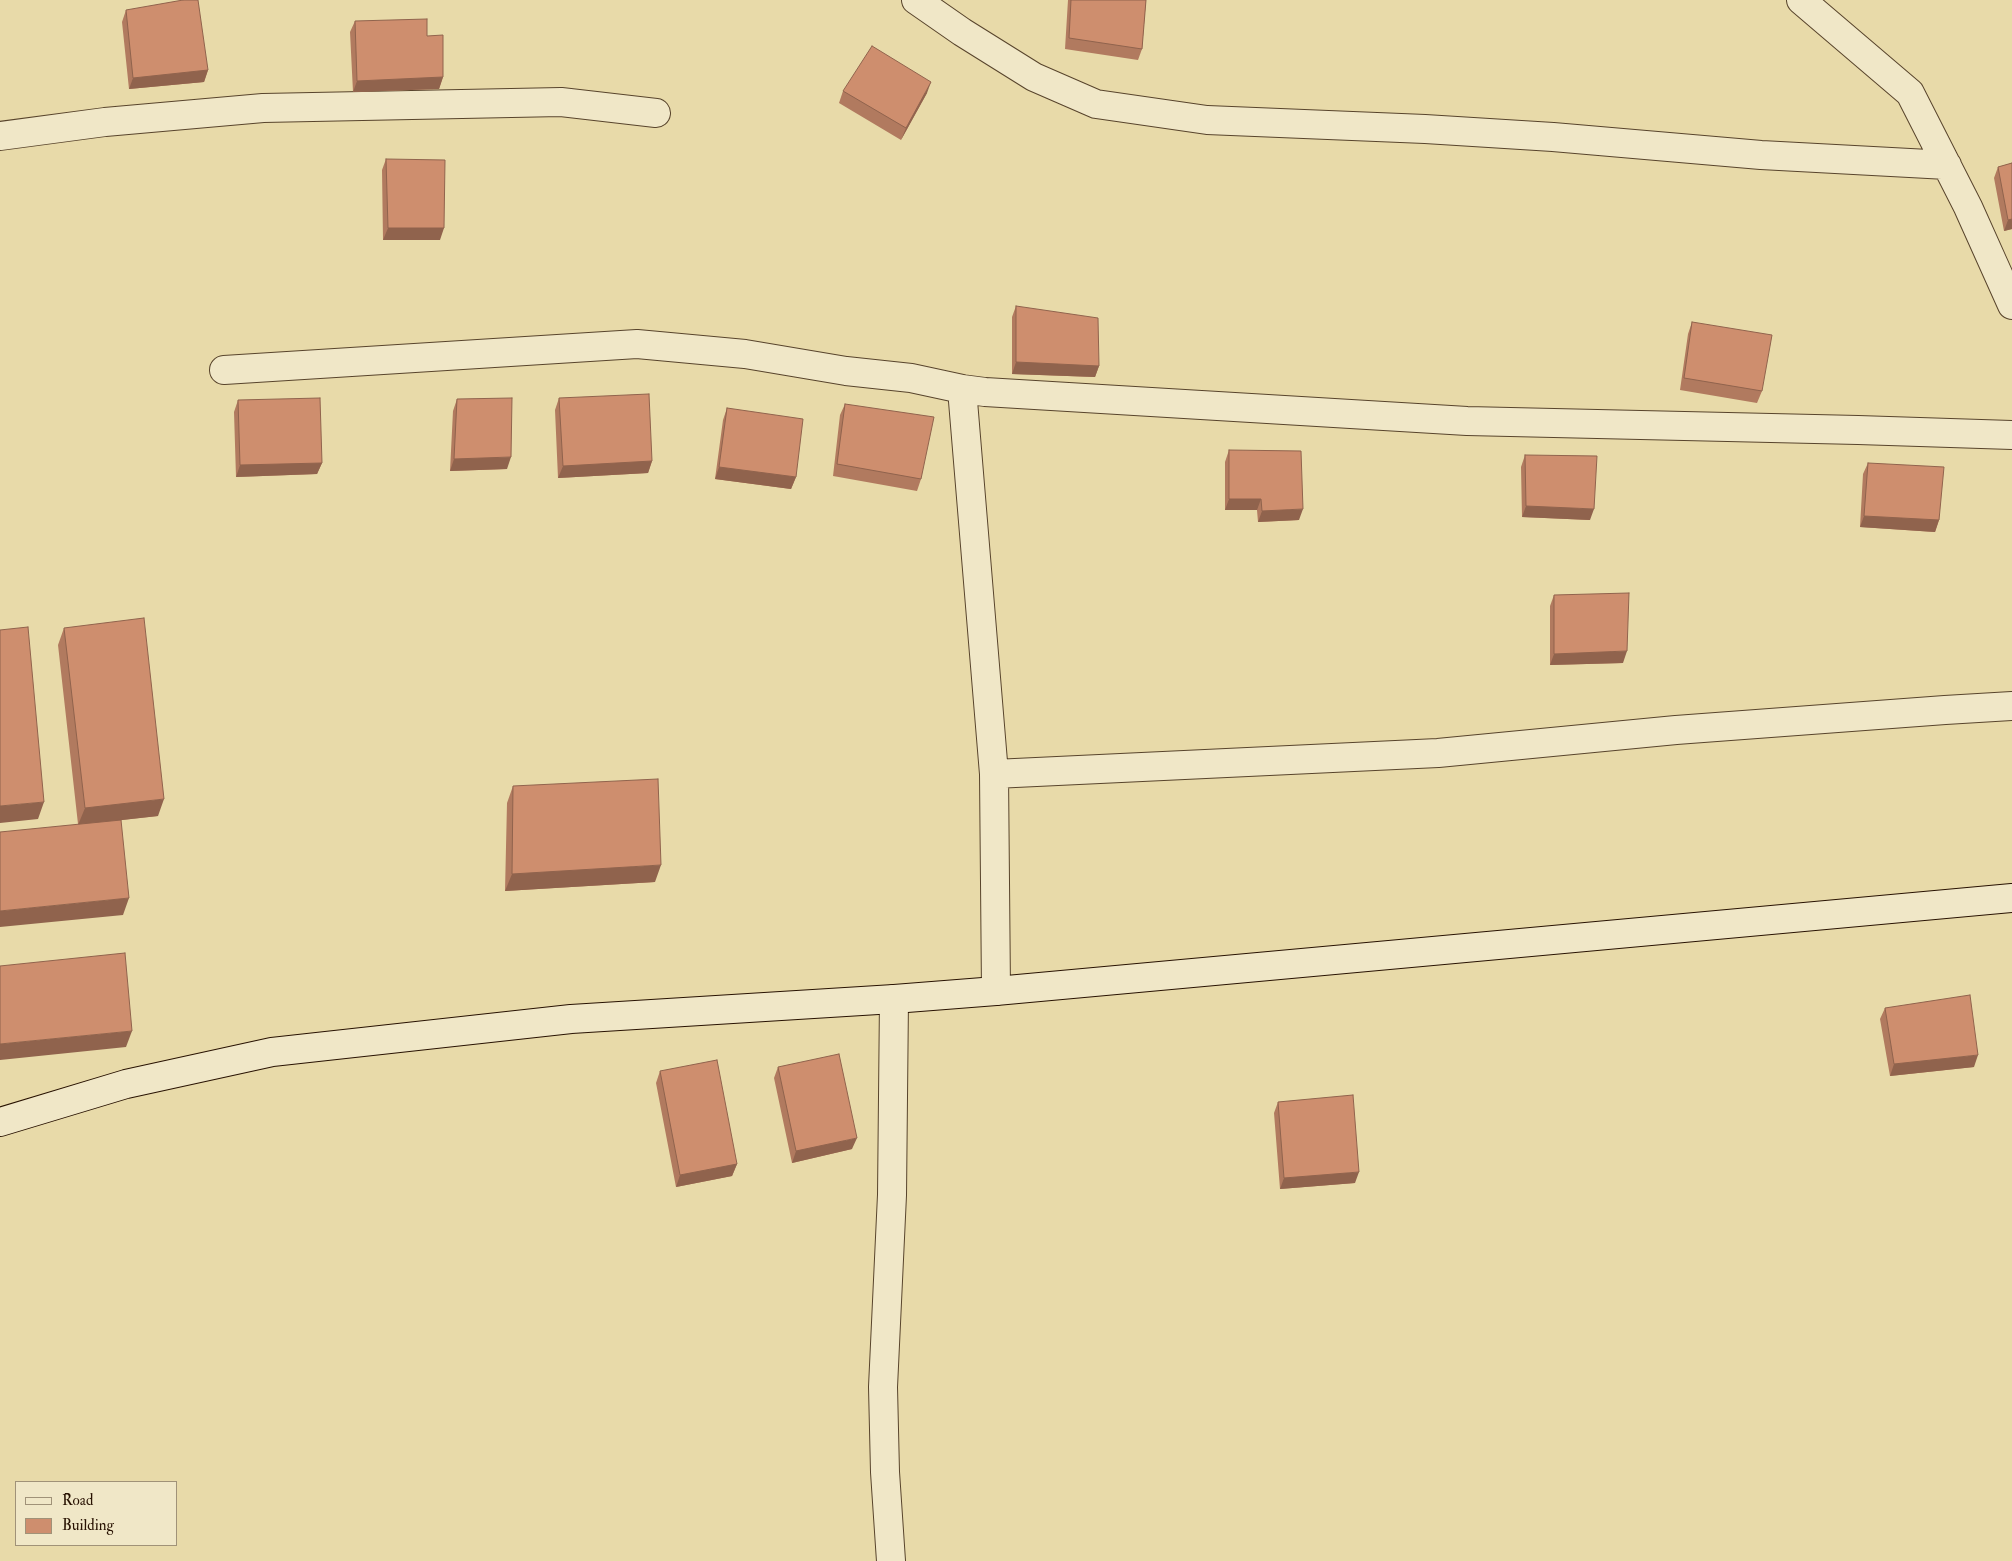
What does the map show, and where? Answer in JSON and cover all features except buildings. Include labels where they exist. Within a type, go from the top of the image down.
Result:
[{"type":"street","points":[[916,0],[962,32],[1034,77],[1096,104],[1207,120],[1425,129],[1553,137],[1761,155],[1948,165]]},
{"type":"street","points":[[1801,0],[1910,92],[1968,206],[2012,305]]},
{"type":"street","points":[[0,136],[105,122],[263,108],[561,102],[656,113]]},
{"type":"street","points":[[224,370],[637,344],[745,354],[846,371],[911,378],[985,392],[1467,421],[2012,435]]},
{"type":"street","points":[[962,389],[994,774],[996,991]]},
{"type":"street","points":[[994,774],[1438,754],[1676,730],[2012,706]]},
{"type":"street","points":[[0,1122],[126,1084],[272,1052],[571,1019],[996,991],[2012,898]]},
{"type":"street","points":[[891,1561],[885,1472],[883,1387],[892,1195],[894,999]]}]
